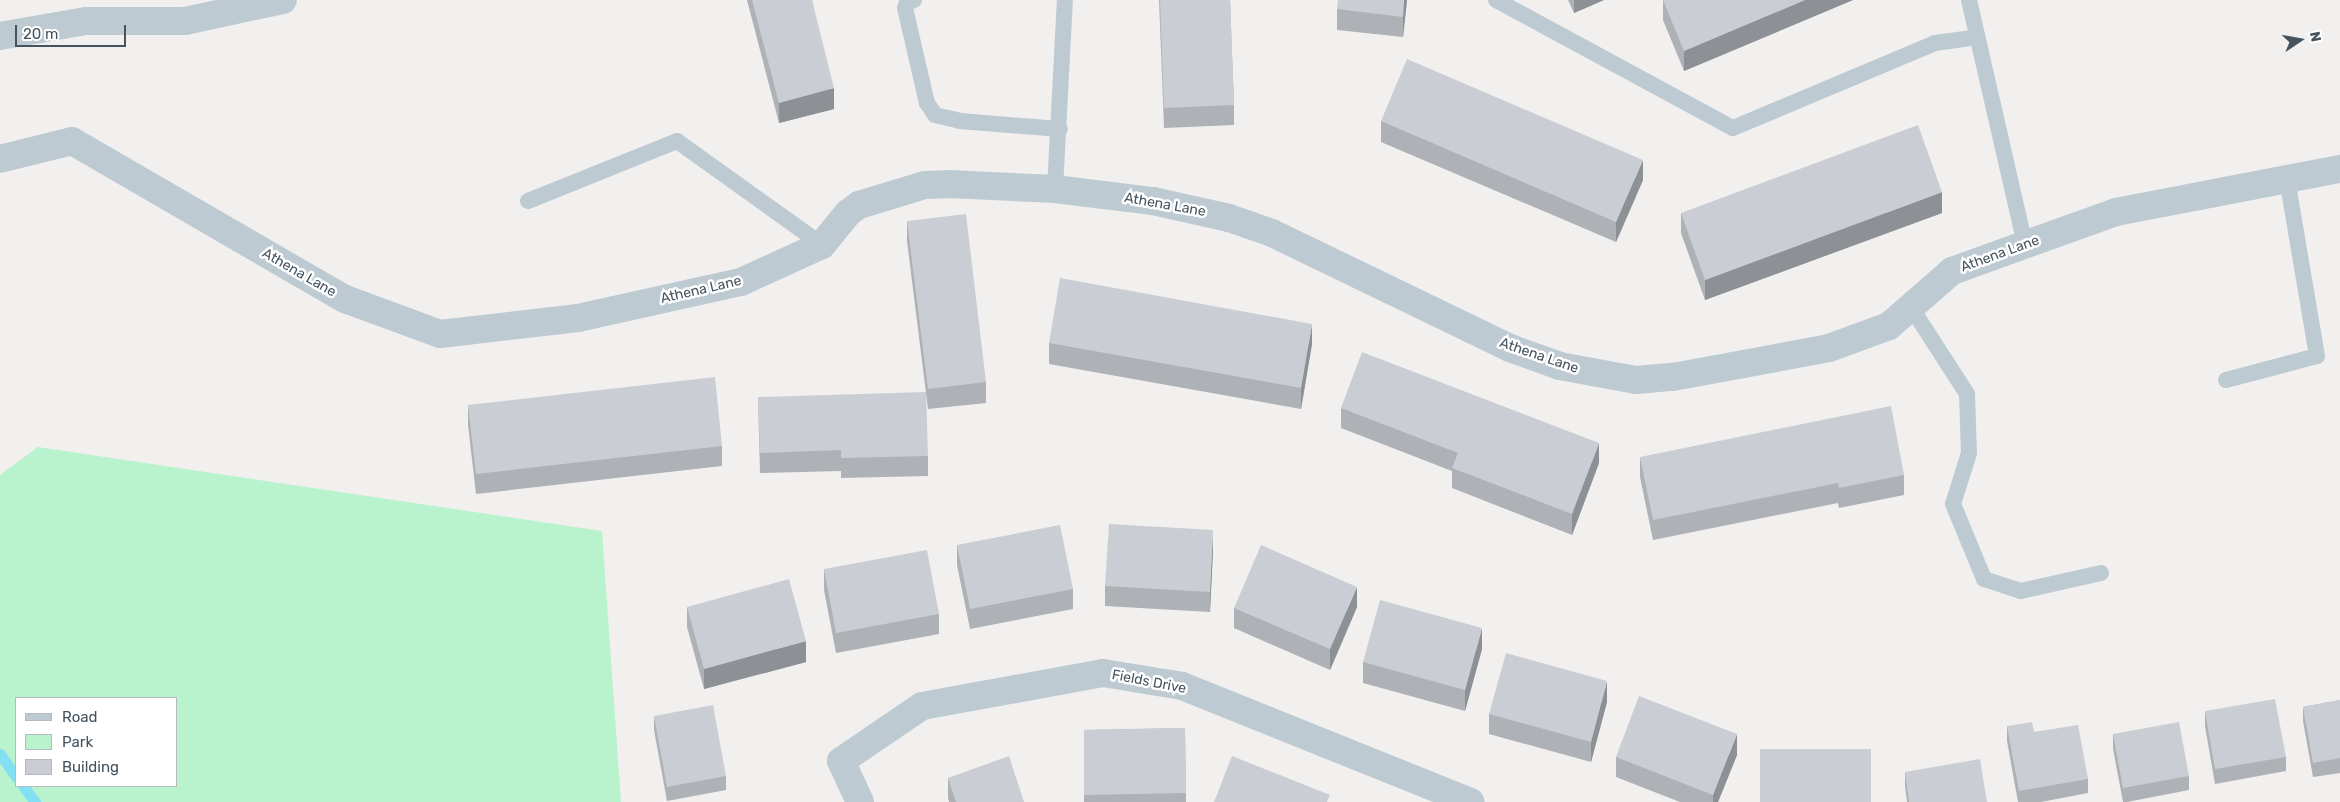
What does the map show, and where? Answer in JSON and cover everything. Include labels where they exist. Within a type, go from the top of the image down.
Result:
[{"type":"street","points":[[0,36],[84,11],[185,21],[283,0]]},
{"type":"street","name":"Athena Lane","points":[[0,159],[72,141],[345,299],[440,334],[578,318],[741,282],[822,245],[848,213],[859,205],[925,185],[1055,189],[1153,201],[1229,218],[1272,233],[1510,348],[1560,366],[1636,380],[1673,377],[1829,348],[1889,326],[1952,271],[2116,212],[2340,169]]},
{"type":"street","name":"Fields Drive","points":[[860,802],[841,761],[922,706],[1103,673],[1182,686],[1471,802]]},
{"type":"lane","points":[[914,0],[906,2],[904,8],[927,103],[935,115],[960,122],[1060,129]]},
{"type":"lane","points":[[1055,189],[1060,129],[1065,0]]},
{"type":"lane","points":[[1496,0],[1733,128],[1935,43],[1978,37]]},
{"type":"lane","points":[[1969,0],[2025,245]]},
{"type":"lane","points":[[528,201],[677,141],[822,245]]},
{"type":"lane","points":[[2226,380],[2317,356],[2287,179]]},
{"type":"lane","points":[[1911,307],[1967,394],[1970,453],[1953,504],[1984,579],[2021,591],[2102,573]]},
{"type":"green space","points":[[38,447],[602,531],[621,802],[0,802],[0,475]]},
{"type":"building","points":[[752,0],[812,0],[834,88],[779,103]]},
{"type":"building","points":[[1160,0],[1230,0],[1234,105],[1164,108]]},
{"type":"building","points":[[1338,0],[1404,0],[1403,17],[1337,9]]},
{"type":"building","points":[[1663,0],[1805,0],[1684,51]]},
{"type":"building","points":[[1407,59],[1643,160],[1616,222],[1381,121]]},
{"type":"building","points":[[1918,125],[1942,192],[1705,280],[1681,213]]},
{"type":"building","points":[[966,214],[986,382],[928,389],[907,221]]},
{"type":"building","points":[[1060,278],[1312,324],[1301,388],[1049,343]]},
{"type":"building","points":[[1362,352],[1599,443],[1572,514],[1452,468],[1458,453],[1341,408]]},
{"type":"building","points":[[715,377],[722,446],[476,474],[468,405]]},
{"type":"building","points":[[926,392],[928,456],[841,458],[841,450],[760,453],[758,397]]},
{"type":"building","points":[[1891,406],[1904,475],[1839,488],[1838,483],[1653,520],[1640,457]]},
{"type":"building","points":[[1109,524],[1213,530],[1210,592],[1105,586]]},
{"type":"building","points":[[1060,525],[1073,589],[970,609],[957,545]]},
{"type":"building","points":[[1261,545],[1357,587],[1330,649],[1234,608]]},
{"type":"building","points":[[927,550],[939,614],[836,633],[824,569]]},
{"type":"building","points":[[789,579],[806,641],[704,669],[687,607]]},
{"type":"building","points":[[1380,600],[1482,628],[1465,690],[1363,662]]},
{"type":"building","points":[[1506,653],[1607,681],[1591,742],[1489,714]]},
{"type":"building","points":[[1639,696],[1737,734],[1713,795],[1616,757]]},
{"type":"building","points":[[2275,699],[2286,757],[2215,769],[2205,711]]},
{"type":"building","points":[[2340,700],[2340,758],[2313,763],[2303,707]]},
{"type":"building","points":[[713,705],[726,776],[667,787],[654,716]]},
{"type":"building","points":[[2032,722],[2034,732],[2078,725],[2088,779],[2019,791],[2007,726]]},
{"type":"building","points":[[2179,722],[2189,776],[2123,788],[2113,734]]},
{"type":"building","points":[[1185,728],[1186,793],[1084,795],[1084,730]]},
{"type":"building","points":[[1760,749],[1871,749],[1871,802],[1760,802]]},
{"type":"building","points":[[1009,756],[1024,802],[956,802],[948,778]]},
{"type":"building","points":[[1232,756],[1330,795],[1327,802],[1214,802]]},
{"type":"building","points":[[1980,759],[1987,802],[1909,802],[1905,772]]},
{"type":"waterway","points":[[0,754],[15,776]]},
{"type":"waterway","points":[[24,787],[35,802]]}]
